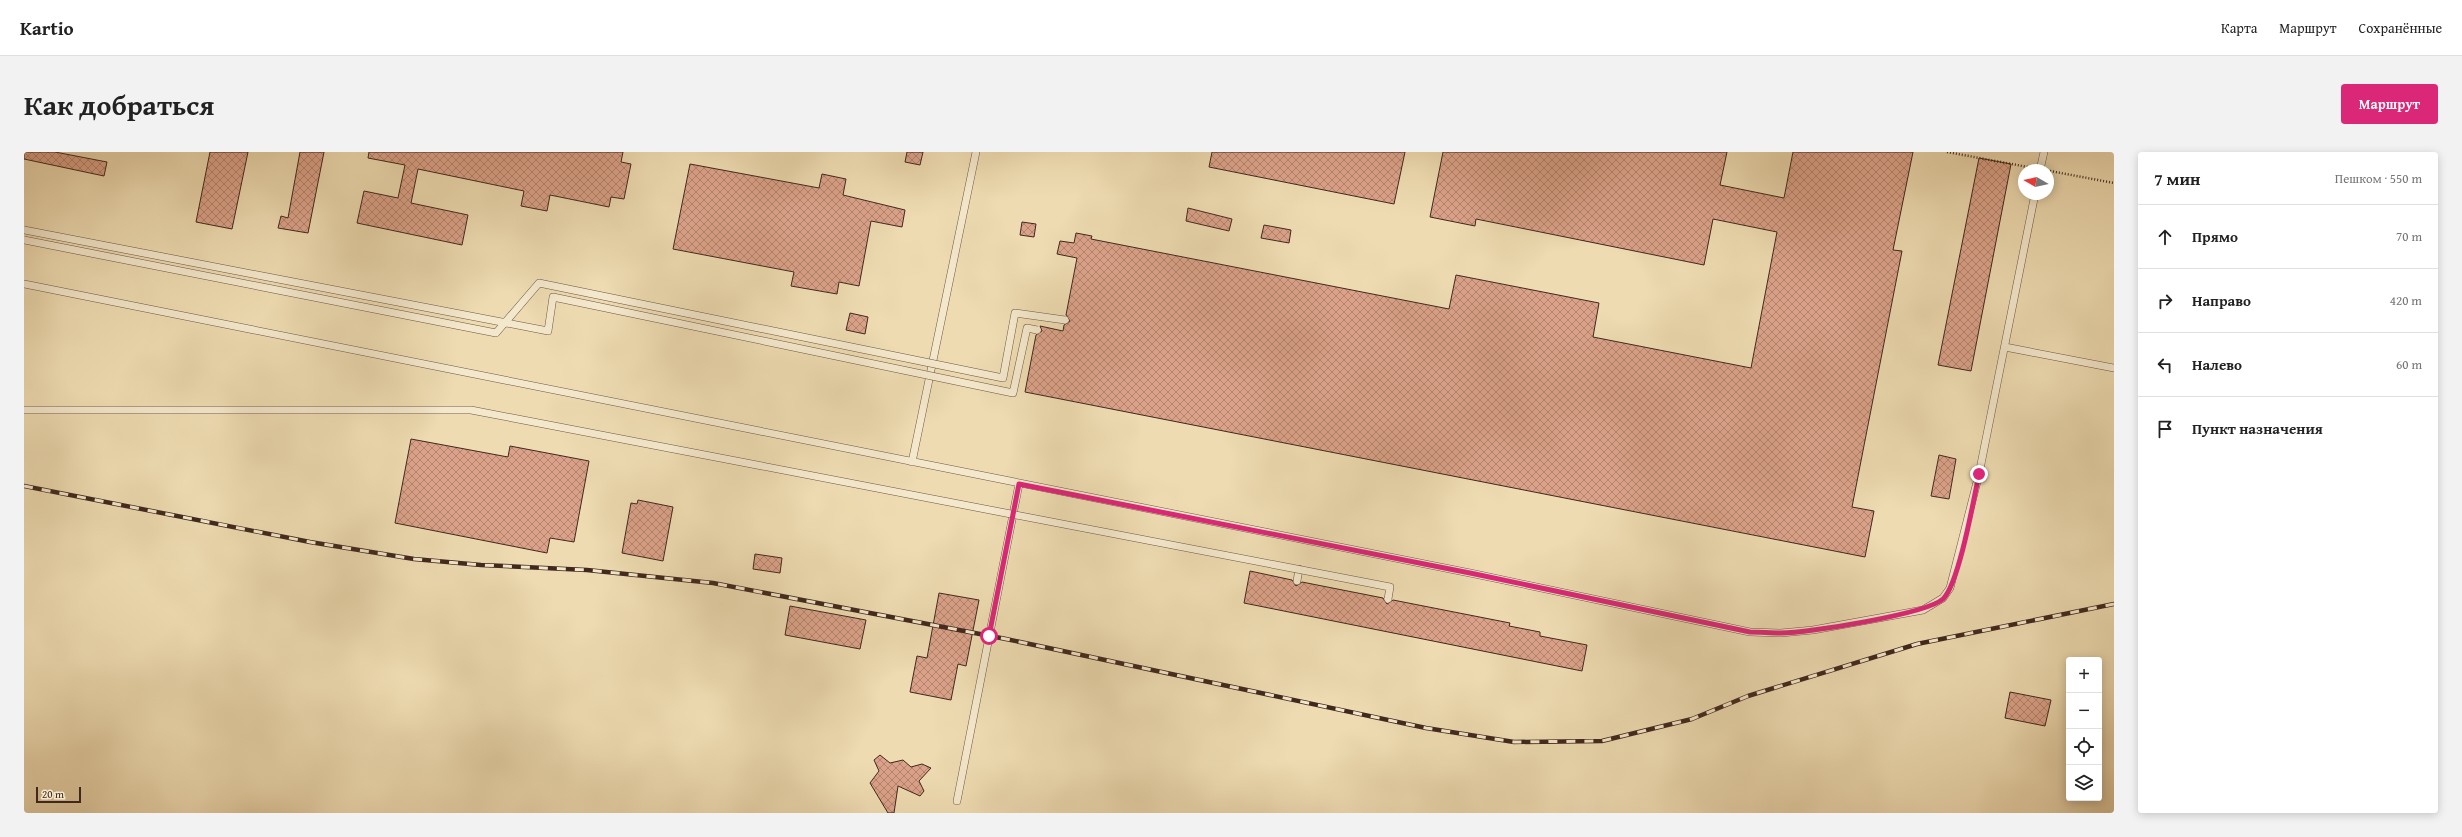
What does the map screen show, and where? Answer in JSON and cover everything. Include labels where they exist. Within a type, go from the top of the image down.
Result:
[{"type":"lane","points":[[912,462],[976,152]]},
{"type":"lane","points":[[2041,164],[2044,152]]},
{"type":"lane","points":[[24,284],[1019,484],[1467,572],[1750,632],[1781,633],[1813,630],[1923,610],[1943,598],[1950,588],[1969,521],[2034,200]]},
{"type":"lane","points":[[24,230],[548,331],[553,297],[1013,393],[1027,328],[1037,330]]},
{"type":"lane","points":[[24,240],[496,333],[539,283],[1003,378],[1015,313],[1065,320]]},
{"type":"lane","points":[[2005,347],[2114,368]]},
{"type":"lane","points":[[24,410],[471,410],[1390,587],[1388,599]]},
{"type":"lane","points":[[957,801],[1019,484]]},
{"type":"lane","points":[[1297,581],[1299,569]]},
{"type":"path","points":[[1947,152],[2018,165]]},
{"type":"path","points":[[2054,172],[2114,183]]},
{"type":"building","points":[[24,152],[55,152],[107,162],[104,176],[24,159]]},
{"type":"building","points":[[210,152],[248,152],[232,229],[196,222]]},
{"type":"building","points":[[300,152],[324,152],[308,233],[278,228],[281,216],[288,218]]},
{"type":"building","points":[[369,152],[623,152],[621,162],[631,164],[624,199],[611,197],[609,207],[550,195],[547,211],[521,206],[524,191],[418,169],[411,203],[468,215],[462,245],[357,223],[364,191],[398,198],[405,165],[368,158]]},
{"type":"building","points":[[907,152],[923,152],[920,165],[905,162]]},
{"type":"building","points":[[1212,152],[1405,152],[1394,204],[1209,167]]},
{"type":"building","points":[[1443,152],[1727,152],[1720,185],[1784,198],[1793,152],[1913,152],[1893,250],[1902,251],[1852,507],[1874,511],[1865,557],[1025,392],[1036,335],[1042,331],[1040,326],[1063,331],[1064,325],[1070,321],[1066,315],[1077,258],[1057,254],[1060,241],[1074,243],[1076,233],[1092,236],[1091,239],[1449,309],[1456,275],[1599,303],[1593,337],[1751,368],[1777,232],[1713,219],[1704,265],[1476,219],[1475,226],[1430,217]]},
{"type":"building","points":[[1979,158],[2011,164],[1971,371],[1938,365]]},
{"type":"building","points":[[690,164],[819,188],[822,174],[846,179],[843,195],[905,210],[902,227],[871,221],[859,286],[839,282],[837,294],[791,286],[794,272],[673,249]]},
{"type":"building","points":[[1188,208],[1232,219],[1229,231],[1186,221]]},
{"type":"building","points":[[1022,222],[1036,224],[1034,237],[1020,235]]},
{"type":"building","points":[[1264,225],[1291,230],[1289,243],[1261,238]]},
{"type":"building","points":[[850,313],[868,317],[865,334],[846,330]]},
{"type":"building","points":[[411,439],[508,457],[510,446],[589,461],[574,542],[550,538],[547,553],[395,523]]},
{"type":"building","points":[[1939,455],[1956,459],[1949,499],[1931,496]]},
{"type":"building","points":[[638,500],[673,507],[663,561],[622,553],[631,503],[637,504]]},
{"type":"building","points":[[755,554],[782,558],[780,573],[753,569]]},
{"type":"building","points":[[1250,571],[1292,580],[1296,586],[1302,582],[1383,598],[1387,604],[1393,600],[1510,623],[1509,626],[1540,632],[1540,636],[1587,645],[1582,671],[1244,603]]},
{"type":"building","points":[[939,593],[979,600],[966,666],[958,664],[951,700],[910,692],[917,656],[927,658]]},
{"type":"building","points":[[790,606],[866,620],[860,649],[785,635]]},
{"type":"building","points":[[2010,692],[2051,700],[2045,726],[2005,718]]},
{"type":"building","points":[[880,755],[890,763],[903,760],[911,767],[922,764],[931,768],[919,781],[924,791],[920,796],[898,786],[894,813],[888,813],[870,783],[879,771],[874,760]]},
{"type":"railway","points":[[24,486],[310,542],[414,559],[481,565],[587,570],[713,583],[1006,639],[1426,728],[1514,742],[1602,741],[1692,719],[1748,696],[1917,644],[2114,604]]},
{"type":"route","points":[[989,636],[1019,484],[1475,574],[1750,632],[1781,633],[1813,630],[1923,610],[1943,598],[1950,588],[1957,567],[1979,474]]}]
